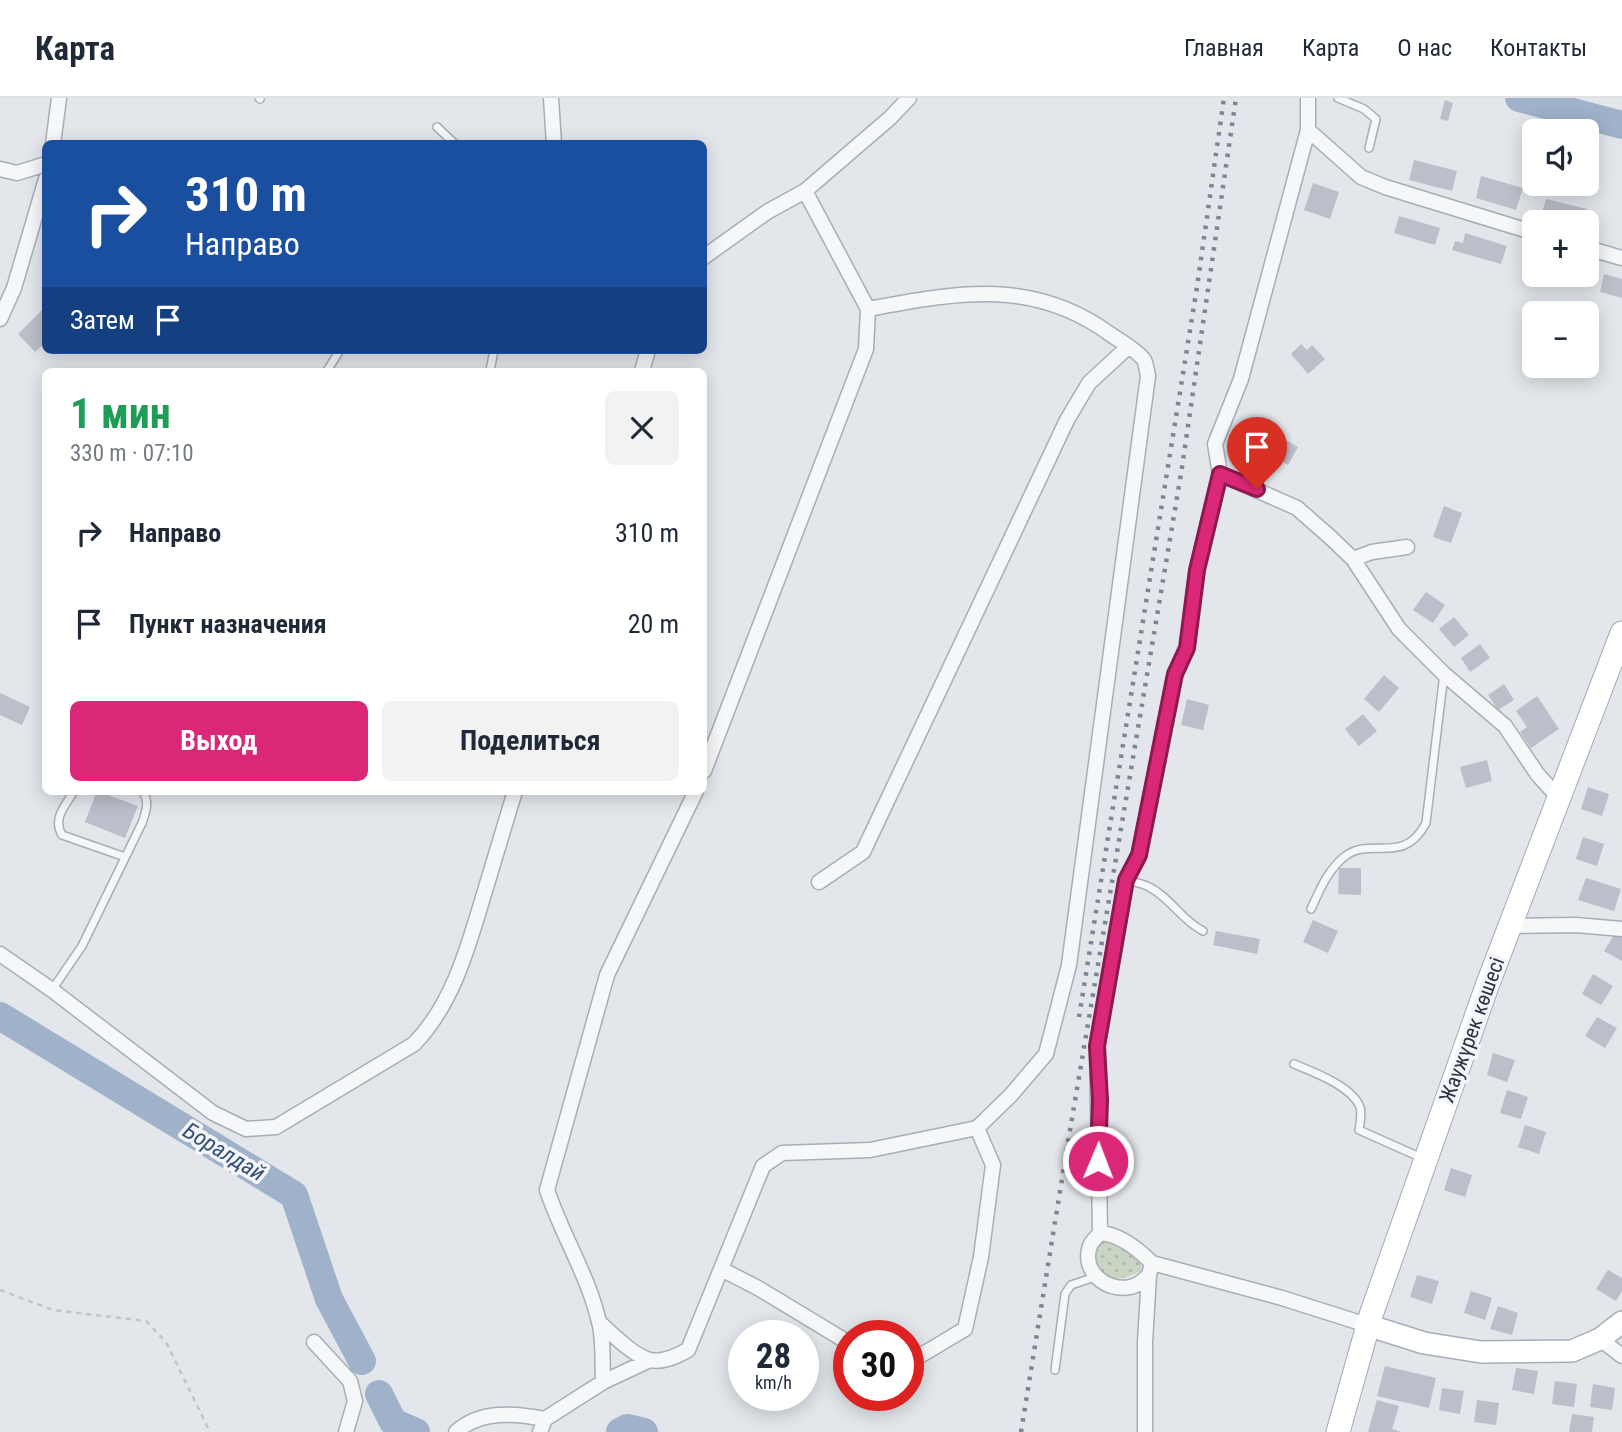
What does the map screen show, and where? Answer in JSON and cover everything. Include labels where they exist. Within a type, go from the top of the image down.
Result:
[{"type":"main road","name":"Жаужүрек көшесі","points":[[1338,1432],[1367,1325],[1510,926],[1622,632]]},
{"type":"main road","points":[[1367,1325],[1424,1343],[1481,1352],[1572,1351],[1600,1339],[1622,1322]]},
{"type":"street","points":[[54,140],[59,98]]},
{"type":"street","points":[[551,98],[554,140]]},
{"type":"street","points":[[707,255],[767,212],[805,191],[890,118],[909,98]]},
{"type":"street","points":[[1150,1269],[1131,1287],[1105,1284],[1095,1277],[1089,1266],[1090,1246],[1100,1233],[1097,1046],[1126,880],[1139,855],[1175,674],[1187,648],[1197,570],[1220,474],[1216,444],[1241,379],[1308,130],[1308,98]]},
{"type":"street","points":[[1308,130],[1361,177],[1522,229]]},
{"type":"street","points":[[0,169],[17,173],[42,165]]},
{"type":"street","points":[[707,763],[866,349],[868,309],[805,191]]},
{"type":"street","points":[[0,319],[14,288],[42,192]]},
{"type":"street","points":[[1599,251],[1622,258]]},
{"type":"street","points":[[456,1432],[465,1424],[489,1416],[525,1415],[543,1425],[603,1381],[650,1360],[671,1359],[688,1350],[763,1166],[782,1153],[870,1150],[977,1128],[1012,1095],[1046,1054],[1069,965],[1148,376],[1144,360],[1088,317],[1033,297],[999,293],[945,295],[868,309]]},
{"type":"street","points":[[819,882],[863,852],[1067,420],[1089,383],[1128,347]]},
{"type":"street","points":[[1220,474],[1297,508],[1353,559],[1399,629],[1444,674],[1505,726],[1538,775],[1559,798]]},
{"type":"street","points":[[1353,559],[1372,552],[1408,547]]},
{"type":"street","points":[[0,954],[52,990],[213,1113],[246,1129],[276,1127],[414,1044],[428,1030],[445,1002],[468,947],[514,795]]},
{"type":"street","points":[[603,1381],[600,1324],[579,1261],[558,1223],[547,1190],[607,975],[694,795]]},
{"type":"street","points":[[1510,926],[1576,925],[1622,929]]},
{"type":"street","points":[[924,1353],[965,1329],[968,1319],[981,1257],[993,1165],[977,1128]]},
{"type":"street","points":[[1100,1233],[1111,1234],[1145,1256],[1150,1269],[1145,1342],[1145,1432]]},
{"type":"street","points":[[721,1269],[833,1333]]},
{"type":"street","points":[[1150,1269],[1282,1298],[1367,1325]]},
{"type":"street","points":[[600,1324],[623,1344],[650,1360]]},
{"type":"street","points":[[1600,1339],[1622,1356]]},
{"type":"street","points":[[314,1342],[350,1381],[355,1401],[345,1432]]},
{"type":"lane","points":[[1338,98],[1364,109],[1376,119],[1368,148]]},
{"type":"lane","points":[[437,127],[451,140]]},
{"type":"lane","points":[[1311,909],[1327,875],[1345,856],[1358,850],[1405,846],[1419,837],[1426,823],[1444,674]]},
{"type":"lane","points":[[73,795],[57,820],[62,835],[125,857]]},
{"type":"lane","points":[[52,990],[82,946],[125,857],[147,809],[145,795]]},
{"type":"lane","points":[[1126,880],[1148,886],[1165,898],[1188,924],[1203,931]]},
{"type":"lane","points":[[1294,1064],[1326,1077],[1350,1095],[1360,1108],[1360,1130],[1426,1160]]},
{"type":"lane","points":[[1055,1370],[1065,1294],[1071,1285],[1095,1277]]},
{"type":"path","points":[[0,1290],[52,1310],[146,1321],[166,1342],[210,1432]]},
{"type":"green space","points":[[1110,1239],[1140,1259],[1142,1270],[1117,1279],[1099,1274],[1093,1264],[1093,1250],[1101,1241]]},
{"type":"building","points":[[1445,100],[1453,103],[1448,121],[1440,119]]},
{"type":"building","points":[[1414,160],[1457,171],[1452,191],[1409,180]]},
{"type":"building","points":[[1481,176],[1522,188],[1516,210],[1476,198]]},
{"type":"building","points":[[1313,183],[1339,192],[1330,219],[1304,210]]},
{"type":"building","points":[[1546,199],[1587,209],[1587,210],[1543,210]]},
{"type":"building","points":[[1399,216],[1440,228],[1435,245],[1394,233]]},
{"type":"building","points":[[1465,233],[1507,246],[1501,264],[1452,250],[1455,241],[1463,243]]},
{"type":"building","points":[[1604,274],[1622,279],[1622,298],[1600,292]]},
{"type":"building","points":[[42,310],[42,346],[35,352],[18,334]]},
{"type":"building","points":[[1301,344],[1307,350],[1312,345],[1325,359],[1308,374],[1291,354]]},
{"type":"building","points":[[1282,438],[1298,447],[1288,465],[1272,456]]},
{"type":"building","points":[[1444,506],[1462,513],[1451,543],[1433,537]]},
{"type":"building","points":[[1426,592],[1445,605],[1433,623],[1413,610]]},
{"type":"building","points":[[1454,617],[1469,635],[1454,647],[1439,629]]},
{"type":"building","points":[[1480,644],[1490,658],[1470,672],[1461,658]]},
{"type":"building","points":[[1384,675],[1399,688],[1379,712],[1364,699]]},
{"type":"building","points":[[1504,684],[1514,700],[1498,710],[1488,695]]},
{"type":"building","points":[[0,693],[30,707],[22,725],[0,715]]},
{"type":"building","points":[[1537,696],[1559,729],[1531,748],[1520,732],[1527,727],[1516,711]]},
{"type":"building","points":[[1187,699],[1209,705],[1203,730],[1181,725]]},
{"type":"building","points":[[1363,714],[1377,731],[1359,746],[1345,729]]},
{"type":"building","points":[[1487,760],[1492,781],[1466,788],[1460,767]]},
{"type":"building","points":[[1588,787],[1609,794],[1602,816],[1581,809]]},
{"type":"building","points":[[95,795],[108,795],[138,806],[125,838],[85,822]]},
{"type":"building","points":[[1583,837],[1604,844],[1597,866],[1576,859]]},
{"type":"building","points":[[1339,868],[1361,868],[1361,895],[1338,894]]},
{"type":"building","points":[[1586,878],[1621,889],[1614,911],[1578,900]]},
{"type":"building","points":[[1313,920],[1338,931],[1328,953],[1303,942]]},
{"type":"building","points":[[1216,931],[1260,939],[1257,954],[1213,945]]},
{"type":"building","points":[[1616,932],[1622,935],[1622,961],[1604,951]]},
{"type":"building","points":[[1593,974],[1613,986],[1601,1005],[1582,994]]},
{"type":"building","points":[[1597,1017],[1617,1028],[1605,1048],[1585,1036]]},
{"type":"building","points":[[1493,1053],[1515,1060],[1507,1082],[1487,1075]]},
{"type":"building","points":[[1507,1090],[1528,1097],[1521,1119],[1500,1113]]},
{"type":"building","points":[[1525,1125],[1546,1132],[1539,1154],[1518,1147]]},
{"type":"building","points":[[1451,1168],[1472,1175],[1465,1197],[1444,1190]]},
{"type":"building","points":[[1608,1270],[1622,1278],[1622,1291],[1616,1301],[1596,1289]]},
{"type":"building","points":[[1417,1275],[1439,1281],[1432,1304],[1410,1297]]},
{"type":"building","points":[[1471,1291],[1492,1298],[1485,1320],[1464,1313]]},
{"type":"building","points":[[1498,1306],[1518,1313],[1512,1335],[1490,1329]]},
{"type":"building","points":[[1385,1366],[1436,1378],[1429,1408],[1377,1396]]},
{"type":"building","points":[[1516,1368],[1538,1371],[1534,1394],[1512,1390]]},
{"type":"building","points":[[1555,1381],[1577,1384],[1574,1407],[1552,1404]]},
{"type":"building","points":[[1593,1384],[1615,1388],[1612,1410],[1590,1407]]},
{"type":"building","points":[[1442,1388],[1464,1391],[1460,1414],[1439,1410]]},
{"type":"building","points":[[1377,1400],[1399,1406],[1392,1429],[1401,1432],[1368,1432]]},
{"type":"building","points":[[1477,1400],[1499,1403],[1496,1425],[1474,1422]]},
{"type":"building","points":[[1572,1414],[1594,1417],[1592,1432],[1569,1432]]},
{"type":"waterway","points":[[1519,98],[1622,125]]},
{"type":"waterway","name":"Боралдай","points":[[0,1016],[294,1195],[329,1299],[362,1361]]},
{"type":"waterway","name":"Боралдай","points":[[379,1394],[393,1422],[416,1432]]},
{"type":"waterway","name":"Боралдай","points":[[620,1432],[627,1428],[644,1432]]},
{"type":"railway","points":[[1079,1017],[1197,287],[1224,98]]},
{"type":"railway","points":[[1021,1432],[1181,474],[1236,98]]},
{"type":"route","points":[[1098,1161],[1100,1100],[1097,1046],[1126,880],[1139,855],[1175,674],[1187,648],[1197,570],[1220,474],[1257,489]]}]
